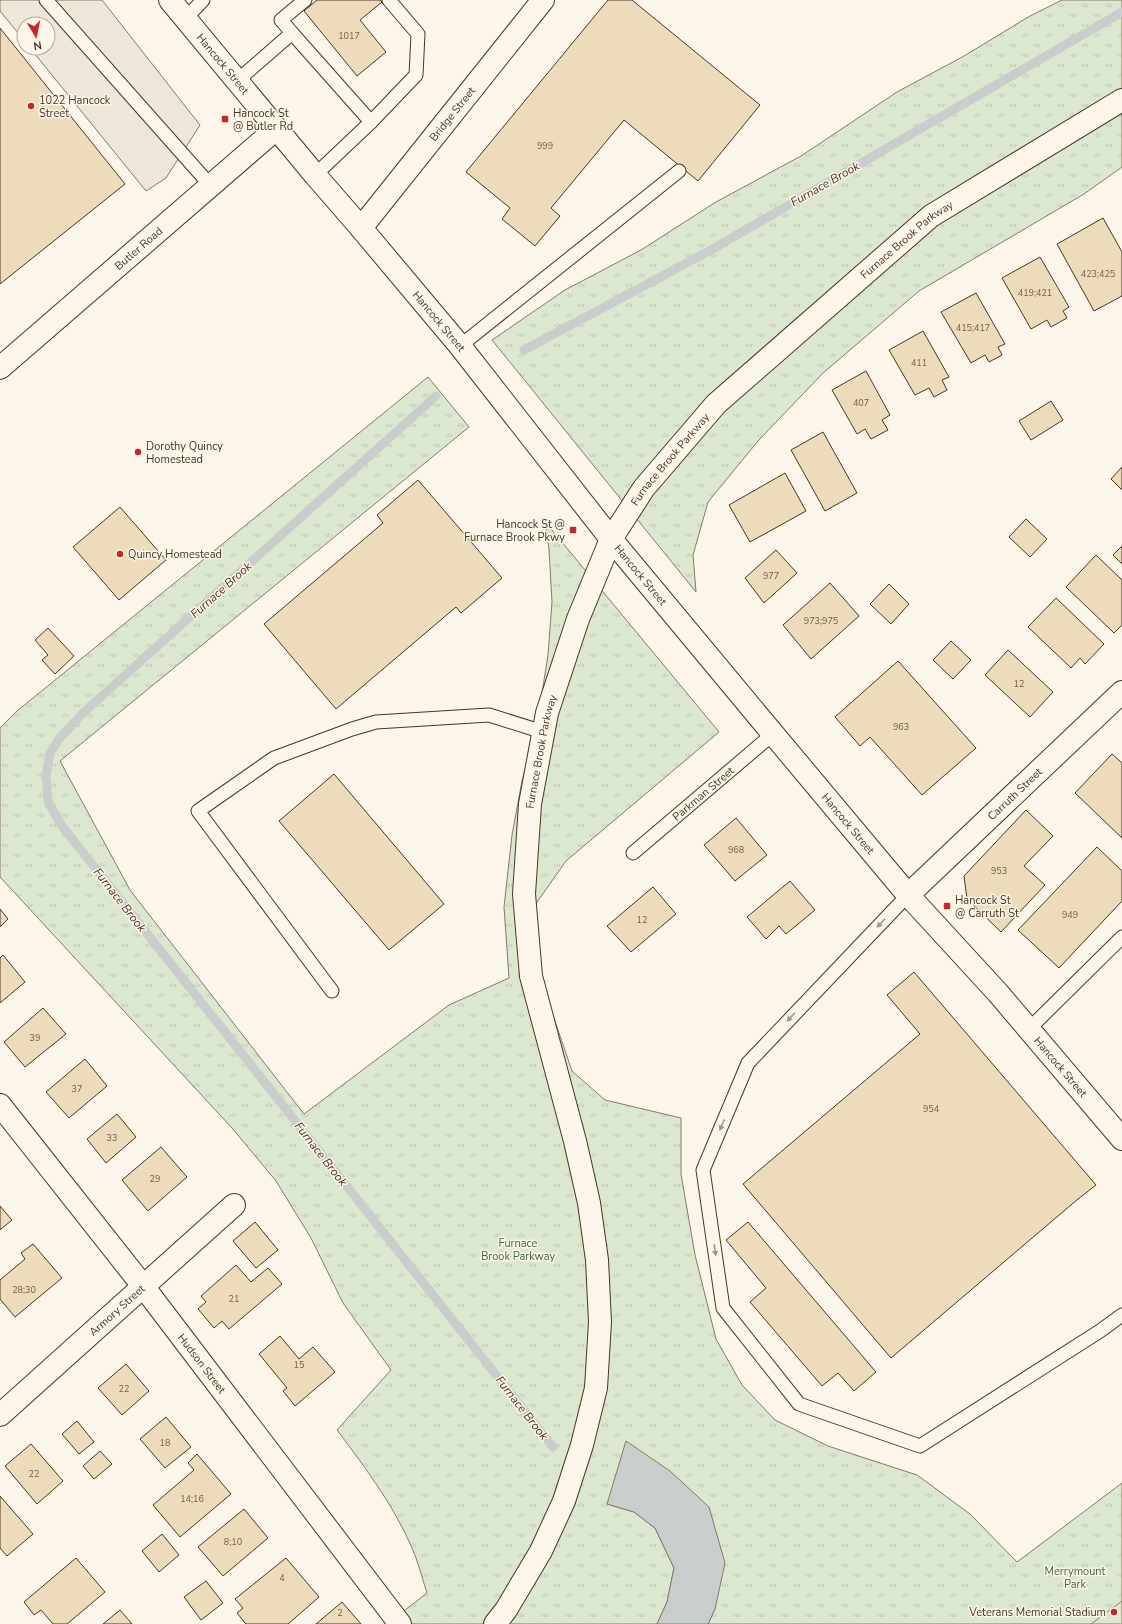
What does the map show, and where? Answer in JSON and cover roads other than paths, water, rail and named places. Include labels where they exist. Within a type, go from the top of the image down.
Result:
[{"type":"main road","name":"Hancock Street","points":[[170,0],[276,129],[460,346],[611,539],[773,734],[908,895],[998,992],[1122,1140]]},
{"type":"main road","name":"Bridge Street","points":[[361,228],[543,0]]},
{"type":"main road","name":"Furnace Brook Parkway","points":[[495,1624],[506,1610],[541,1551],[564,1501],[582,1445],[596,1388],[600,1322],[597,1260],[589,1203],[575,1141],[531,976],[524,894],[530,804],[543,732],[547,713],[578,619],[611,539],[644,488],[716,404],[931,216],[1122,100]]},
{"type":"main road","name":"Butler Road","points":[[0,368],[276,129]]},
{"type":"main road","name":"Carruth Street","points":[[908,895],[1122,692]]},
{"type":"main road","name":"Hudson Street","points":[[0,1105],[143,1286],[400,1624]]},
{"type":"main road","name":"Armory Street","points":[[0,1415],[234,1205]]},
{"type":"lane","points":[[46,0],[210,186]]},
{"type":"lane","points":[[185,19],[203,0]]},
{"type":"lane","points":[[305,0],[281,20],[372,122]]},
{"type":"lane","points":[[315,175],[372,122],[416,75],[418,34],[389,0]]},
{"type":"lane","points":[[237,81],[292,33]]},
{"type":"lane","points":[[460,346],[680,170]]},
{"type":"lane","points":[[332,991],[198,811],[274,758],[352,729],[376,722],[489,715],[543,732]]},
{"type":"lane","name":"Parkman Street","points":[[633,853],[773,734]]},
{"type":"lane","points":[[908,895],[748,1063],[704,1170],[723,1308],[799,1404],[920,1446],[1122,1315]]},
{"type":"lane","points":[[1029,1029],[1122,936]]},
{"type":"waterway","name":"Furnace Brook","points":[[524,350],[711,250],[1122,12]]},
{"type":"waterway","name":"Furnace Brook","points":[[436,396],[83,713],[59,739],[50,753],[46,776],[48,802],[62,826],[553,1447]]},
{"type":"place","name":"1022 Hancock Street","points":[[31,106]]},
{"type":"place","name":"Hancock St @ Butler Rd","points":[[225,119]]},
{"type":"place","name":"Dorothy Quincy Homestead","points":[[138,452]]},
{"type":"place","name":"Hancock St @ Furnace Brook Pkwy","points":[[573,530]]},
{"type":"place","name":"Quincy Homestead","points":[[120,554]]},
{"type":"place","name":"Hancock St @ Carruth St","points":[[947,906]]},
{"type":"place","name":"Veterans Memorial Stadium","points":[[1114,1612]]},
{"type":"park label","name":"Merrymount Park","points":[[1075,1577]]}]
